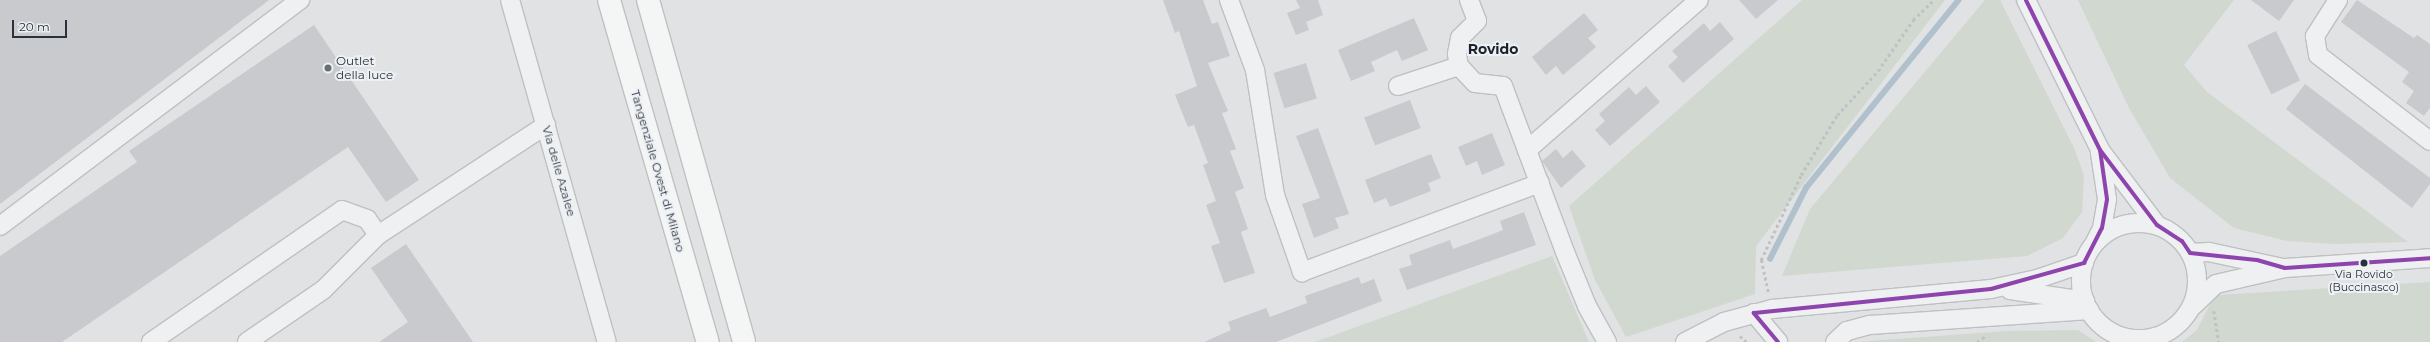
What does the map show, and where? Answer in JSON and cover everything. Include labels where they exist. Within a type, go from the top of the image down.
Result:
[{"type":"highway","name":"Tangenziale Ovest di Milano","points":[[609,0],[708,342]]},
{"type":"highway","points":[[648,0],[744,342]]},
{"type":"street","points":[[0,226],[300,0]]},
{"type":"street","name":"Via delle Azalee","points":[[510,0],[607,342]]},
{"type":"street","points":[[1468,0],[1477,21],[1460,38],[1457,54],[1460,66],[1475,83],[1503,86],[1587,306],[1607,342]]},
{"type":"street","points":[[1527,150],[1699,0]]},
{"type":"street","points":[[2026,0],[2100,150],[2157,225],[2182,241],[2190,253],[2198,283],[2188,313]]},
{"type":"street","points":[[2338,0],[2315,36],[2318,55],[2430,141]]},
{"type":"street","points":[[1234,2],[1255,70],[1275,195],[1302,272],[1540,183]]},
{"type":"street","points":[[1398,86],[1460,66]]},
{"type":"street","points":[[247,342],[323,290],[378,235],[546,125]]},
{"type":"street","points":[[2100,150],[2107,199],[2102,228],[2084,263],[2081,282],[2087,305],[2106,328],[2135,339],[2165,333],[2188,313],[2216,284],[2286,268],[2430,258]]},
{"type":"street","points":[[150,342],[342,210],[367,219],[378,235]]},
{"type":"street","points":[[2094,244],[2122,225],[2157,225]]},
{"type":"street","points":[[2190,253],[2257,260],[2286,268]]},
{"type":"street","points":[[1686,342],[1724,322],[1772,309],[1991,289],[2050,276],[2084,263]]},
{"type":"street","points":[[1991,289],[2087,305]]},
{"type":"street","points":[[1835,342],[1847,331],[1870,325],[2087,305]]},
{"type":"street","points":[[1754,313],[1778,342]]},
{"type":"path","points":[[1772,309],[1760,260],[1801,175],[1837,115],[1878,71],[1913,20],[1934,0]]},
{"type":"path","points":[[2213,307],[2219,342]]},
{"type":"path","points":[[1977,342],[1991,332]]},
{"type":"shaded area","points":[[1802,0],[1945,0],[1756,246],[1755,294],[1626,337],[1595,280],[1569,206]]},
{"type":"shaded area","points":[[1985,0],[2000,0],[2074,148],[2084,175],[2082,212],[2063,238],[2027,256],[1782,276],[1810,209]]},
{"type":"shaded area","points":[[2078,0],[2234,0],[2184,65],[2207,92],[2408,242],[2335,244],[2287,241],[2234,228],[2170,178],[2129,108]]},
{"type":"shaded area","points":[[1552,256],[1589,342],[1315,342]]},
{"type":"shaded area","points":[[2430,282],[2430,342],[2182,342],[2197,330],[2212,300],[2218,295]]},
{"type":"shaded area","points":[[2078,330],[2096,342],[1856,342],[2006,331]]},
{"type":"building","points":[[0,0],[269,0],[0,204]]},
{"type":"building","points":[[1163,0],[1203,0],[1212,24],[1218,22],[1230,56],[1208,63],[1228,111],[1222,113],[1236,149],[1230,151],[1244,188],[1235,192],[1248,229],[1241,232],[1255,273],[1224,283],[1211,246],[1220,243],[1206,205],[1216,201],[1203,165],[1208,163],[1194,125],[1188,127],[1175,95],[1197,86],[1179,31],[1175,33]]},
{"type":"building","points":[[1296,0],[1318,0],[1323,15],[1306,22],[1309,30],[1296,35],[1287,13],[1300,8]]},
{"type":"building","points":[[1739,0],[1778,0],[1756,19]]},
{"type":"building","points":[[2251,0],[2294,0],[2279,21]]},
{"type":"building","points":[[2357,0],[2414,38],[2417,35],[2430,44],[2430,108],[2424,116],[2406,103],[2414,91],[2402,82],[2409,72],[2341,22]]},
{"type":"building","points":[[1584,13],[1598,30],[1588,38],[1596,47],[1563,75],[1556,66],[1546,75],[1532,57]]},
{"type":"building","points":[[1414,18],[1428,50],[1402,61],[1397,50],[1371,62],[1375,71],[1351,81],[1338,50]]},
{"type":"building","points":[[1720,22],[1734,39],[1683,83],[1668,66],[1678,57],[1672,51],[1704,23],[1710,31]]},
{"type":"building","points":[[314,25],[419,180],[386,202],[348,147],[62,342],[0,342],[0,256],[137,162],[129,151]]},
{"type":"building","points":[[2276,31],[2300,80],[2271,94],[2247,45]]},
{"type":"building","points":[[1306,63],[1317,98],[1284,108],[1273,73]]},
{"type":"building","points":[[2305,84],[2430,178],[2430,184],[2412,208],[2286,109]]},
{"type":"building","points":[[1646,86],[1660,102],[1610,146],[1595,130],[1605,121],[1599,114],[1629,87],[1636,95]]},
{"type":"building","points":[[1410,100],[1421,128],[1375,146],[1364,118]]},
{"type":"building","points":[[1318,128],[1349,214],[1335,218],[1339,228],[1314,238],[1302,204],[1320,198],[1296,136]]},
{"type":"building","points":[[1492,133],[1505,165],[1482,175],[1477,161],[1466,166],[1458,147]]},
{"type":"building","points":[[1556,149],[1563,158],[1572,150],[1586,166],[1561,188],[1542,161]]},
{"type":"building","points":[[1431,154],[1441,178],[1428,183],[1431,191],[1390,207],[1386,198],[1374,203],[1365,180]]},
{"type":"building","points":[[1524,212],[1536,245],[1407,290],[1399,269],[1412,265],[1409,255],[1450,240],[1453,249],[1488,236],[1503,230],[1500,221]]},
{"type":"building","points":[[406,244],[473,342],[379,342],[408,322],[371,268]]},
{"type":"building","points":[[1359,277],[1361,284],[1374,279],[1382,301],[1276,342],[1204,342],[1231,330],[1228,322],[1266,308],[1270,317],[1307,303],[1305,296]]},
{"type":"waterway","points":[[1770,259],[1806,188],[1959,0]]},
{"type":"transit line","points":[[1778,342],[1754,313],[1991,289],[2084,263],[2102,228],[2107,199],[2100,150],[2026,0]]},
{"type":"transit line","points":[[2100,150],[2157,225],[2182,241],[2190,253],[2257,260],[2285,268],[2430,258]]},
{"type":"place","name":"Outlet della luce","points":[[328,68]]},
{"type":"place","name":"Via Rovido (Buccinasco)","points":[[2364,263]]},
{"type":"district","name":"Rovido","points":[[1493,49]]}]
